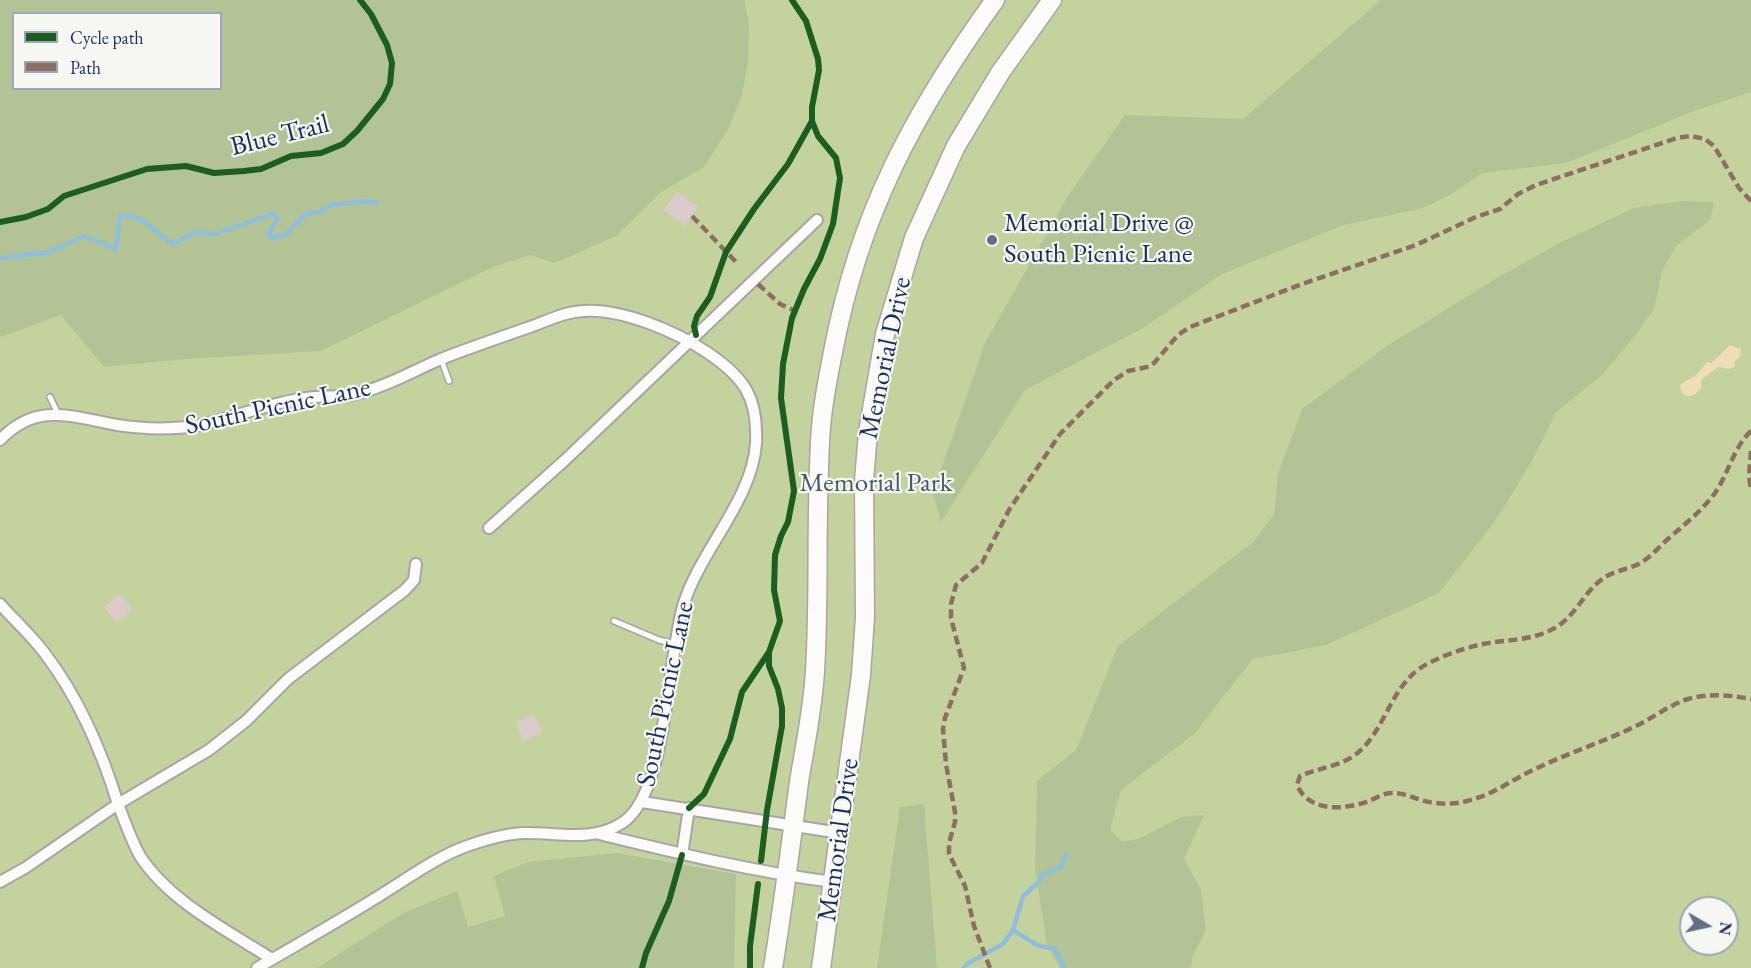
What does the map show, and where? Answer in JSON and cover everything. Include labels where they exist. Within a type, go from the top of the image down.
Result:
[{"type":"main road","name":"Memorial Drive","points":[[773,968],[815,674],[819,592],[818,476],[821,425],[837,327],[849,279],[865,232],[892,168],[929,97],[955,55],[995,0]]},
{"type":"main road","name":"Memorial Drive","points":[[821,968],[863,646],[864,481],[868,432],[885,334],[914,238],[956,146],[1000,73],[1052,0]]},
{"type":"street","points":[[489,528],[691,341],[817,220]]},
{"type":"street","name":"South Picnic Lane","points":[[0,440],[10,429],[40,416],[58,414],[119,425],[163,429],[224,420],[269,405],[310,397],[355,394],[387,384],[441,359],[559,316],[583,311],[644,321],[691,341],[729,367],[745,387],[753,409],[756,443],[754,456],[746,482],[690,587],[680,617],[666,717],[642,802],[624,822],[599,834]]},
{"type":"street","points":[[0,882],[25,868],[118,804],[209,750],[246,721],[288,679],[405,590],[414,580],[416,564]]},
{"type":"street","points":[[0,604],[46,655],[77,703],[98,745],[118,804],[141,856],[166,886],[214,922],[272,959]]},
{"type":"street","name":"South Picnic Lane","points":[[642,802],[840,833]]},
{"type":"street","points":[[682,855],[690,808]]},
{"type":"street","name":"South Picnic Lane","points":[[256,968],[425,868],[465,847],[522,833],[599,834],[682,855],[786,876],[833,882]]},
{"type":"lane","points":[[441,359],[449,381]]},
{"type":"lane","points":[[50,397],[58,414]]},
{"type":"lane","points":[[614,621],[659,640],[675,644]]},
{"type":"green space","name":"Memorial Park","points":[[0,0],[1751,0],[1751,968],[0,968]]},
{"type":"green space","points":[[0,0],[744,0],[749,24],[748,63],[742,94],[729,128],[704,167],[660,193],[616,236],[555,263],[530,255],[493,267],[321,351],[186,359],[104,367],[61,315],[0,337]]},
{"type":"green space","points":[[1381,0],[1751,0],[1751,92],[1694,111],[1566,163],[1482,173],[1450,195],[1423,208],[1344,225],[1222,274],[1143,328],[1025,390],[941,522],[933,493],[985,343],[1068,196],[1125,115],[1243,119]]},
{"type":"green space","points":[[1683,201],[1714,202],[1710,220],[1676,246],[1662,271],[1654,309],[1603,374],[1556,412],[1533,459],[1498,517],[1439,593],[1326,645],[1253,659],[1194,734],[1121,790],[1110,829],[1122,842],[1138,839],[1181,817],[1204,815],[1184,859],[1201,890],[1206,930],[1192,957],[1191,968],[1060,968],[1047,945],[1035,869],[1037,781],[1076,750],[1118,646],[1253,542],[1274,515],[1278,474],[1302,409],[1387,346],[1492,281],[1563,241],[1634,208]]},
{"type":"green space","points":[[924,804],[937,968],[877,968],[900,807]]},
{"type":"green space","points":[[616,853],[736,874],[734,968],[317,968],[403,913],[457,891],[468,927],[505,916],[494,876],[528,862]]},
{"type":"sand","points":[[1729,346],[1741,349],[1740,357],[1734,362],[1735,366],[1730,369],[1718,367],[1701,380],[1701,388],[1695,394],[1687,396],[1682,393],[1680,387],[1682,383],[1695,376],[1707,362],[1711,363]]},
{"type":"building","points":[[677,192],[698,207],[685,226],[664,210]]},
{"type":"building","points":[[120,594],[132,610],[116,622],[104,607]]},
{"type":"building","points":[[534,715],[542,733],[523,741],[516,722]]},
{"type":"waterway","points":[[0,258],[49,252],[84,236],[116,249],[120,215],[139,218],[173,244],[195,232],[215,234],[275,213],[277,220],[269,233],[271,238],[285,235],[305,215],[321,211],[330,205],[368,201],[377,203]]},
{"type":"waterway","points":[[1013,930],[1023,896],[1039,882],[1042,875],[1061,867],[1066,854]]},
{"type":"waterway","points":[[964,968],[967,964],[1003,944],[1013,930],[1037,945],[1054,949],[1065,968]]},
{"type":"marked path","points":[[990,968],[974,926],[965,886],[949,854],[955,812],[946,764],[943,729],[964,668],[951,618],[951,604],[956,585],[982,563],[1009,510],[1060,434],[1114,380],[1128,371],[1154,363],[1178,335],[1190,327],[1302,284],[1416,245],[1476,217],[1500,209],[1518,194],[1536,185],[1677,138],[1691,136],[1705,139],[1714,146],[1739,188],[1751,201]]},
{"type":"marked path","points":[[692,216],[737,263]]},
{"type":"marked path","points":[[758,284],[780,304],[795,311]]},
{"type":"marked path","points":[[1751,431],[1739,446],[1712,497],[1697,514],[1649,557],[1637,565],[1601,580],[1564,621],[1549,631],[1531,637],[1466,648],[1436,659],[1419,669],[1404,683],[1379,727],[1364,747],[1342,762],[1300,776],[1297,785],[1310,801],[1328,807],[1360,804],[1390,793],[1403,794],[1434,803],[1461,802],[1489,793],[1544,765],[1623,732],[1688,699],[1720,695],[1751,699]]},
{"type":"marked path","points":[[1751,451],[1749,477],[1751,489]]},
{"type":"cycle path","name":"Blue Trail","points":[[0,222],[26,217],[48,209],[64,196],[147,169],[186,166],[214,173],[261,169],[291,156],[321,153],[343,144],[357,131],[383,99],[390,84],[392,63],[387,45],[371,14],[360,0]]},
{"type":"cycle path","points":[[761,861],[767,810],[782,726],[782,708],[778,689],[769,666],[769,652],[780,621],[774,590],[775,555],[788,522],[794,491],[781,398],[783,364],[792,318],[820,259],[833,224],[840,178],[836,158],[818,136],[812,121],[812,107],[819,70],[818,59],[806,21],[792,0]]},
{"type":"cycle path","points":[[696,335],[694,326],[697,316],[710,297],[726,252],[754,209],[788,164],[812,121]]},
{"type":"cycle path","points":[[689,808],[704,794],[730,739],[742,692],[769,652]]},
{"type":"cycle path","points":[[642,968],[646,953],[669,901],[682,855]]},
{"type":"cycle path","points":[[750,968],[750,946],[758,884]]},
{"type":"place","name":"Memorial Drive @ South Picnic Lane","points":[[992,240]]}]
